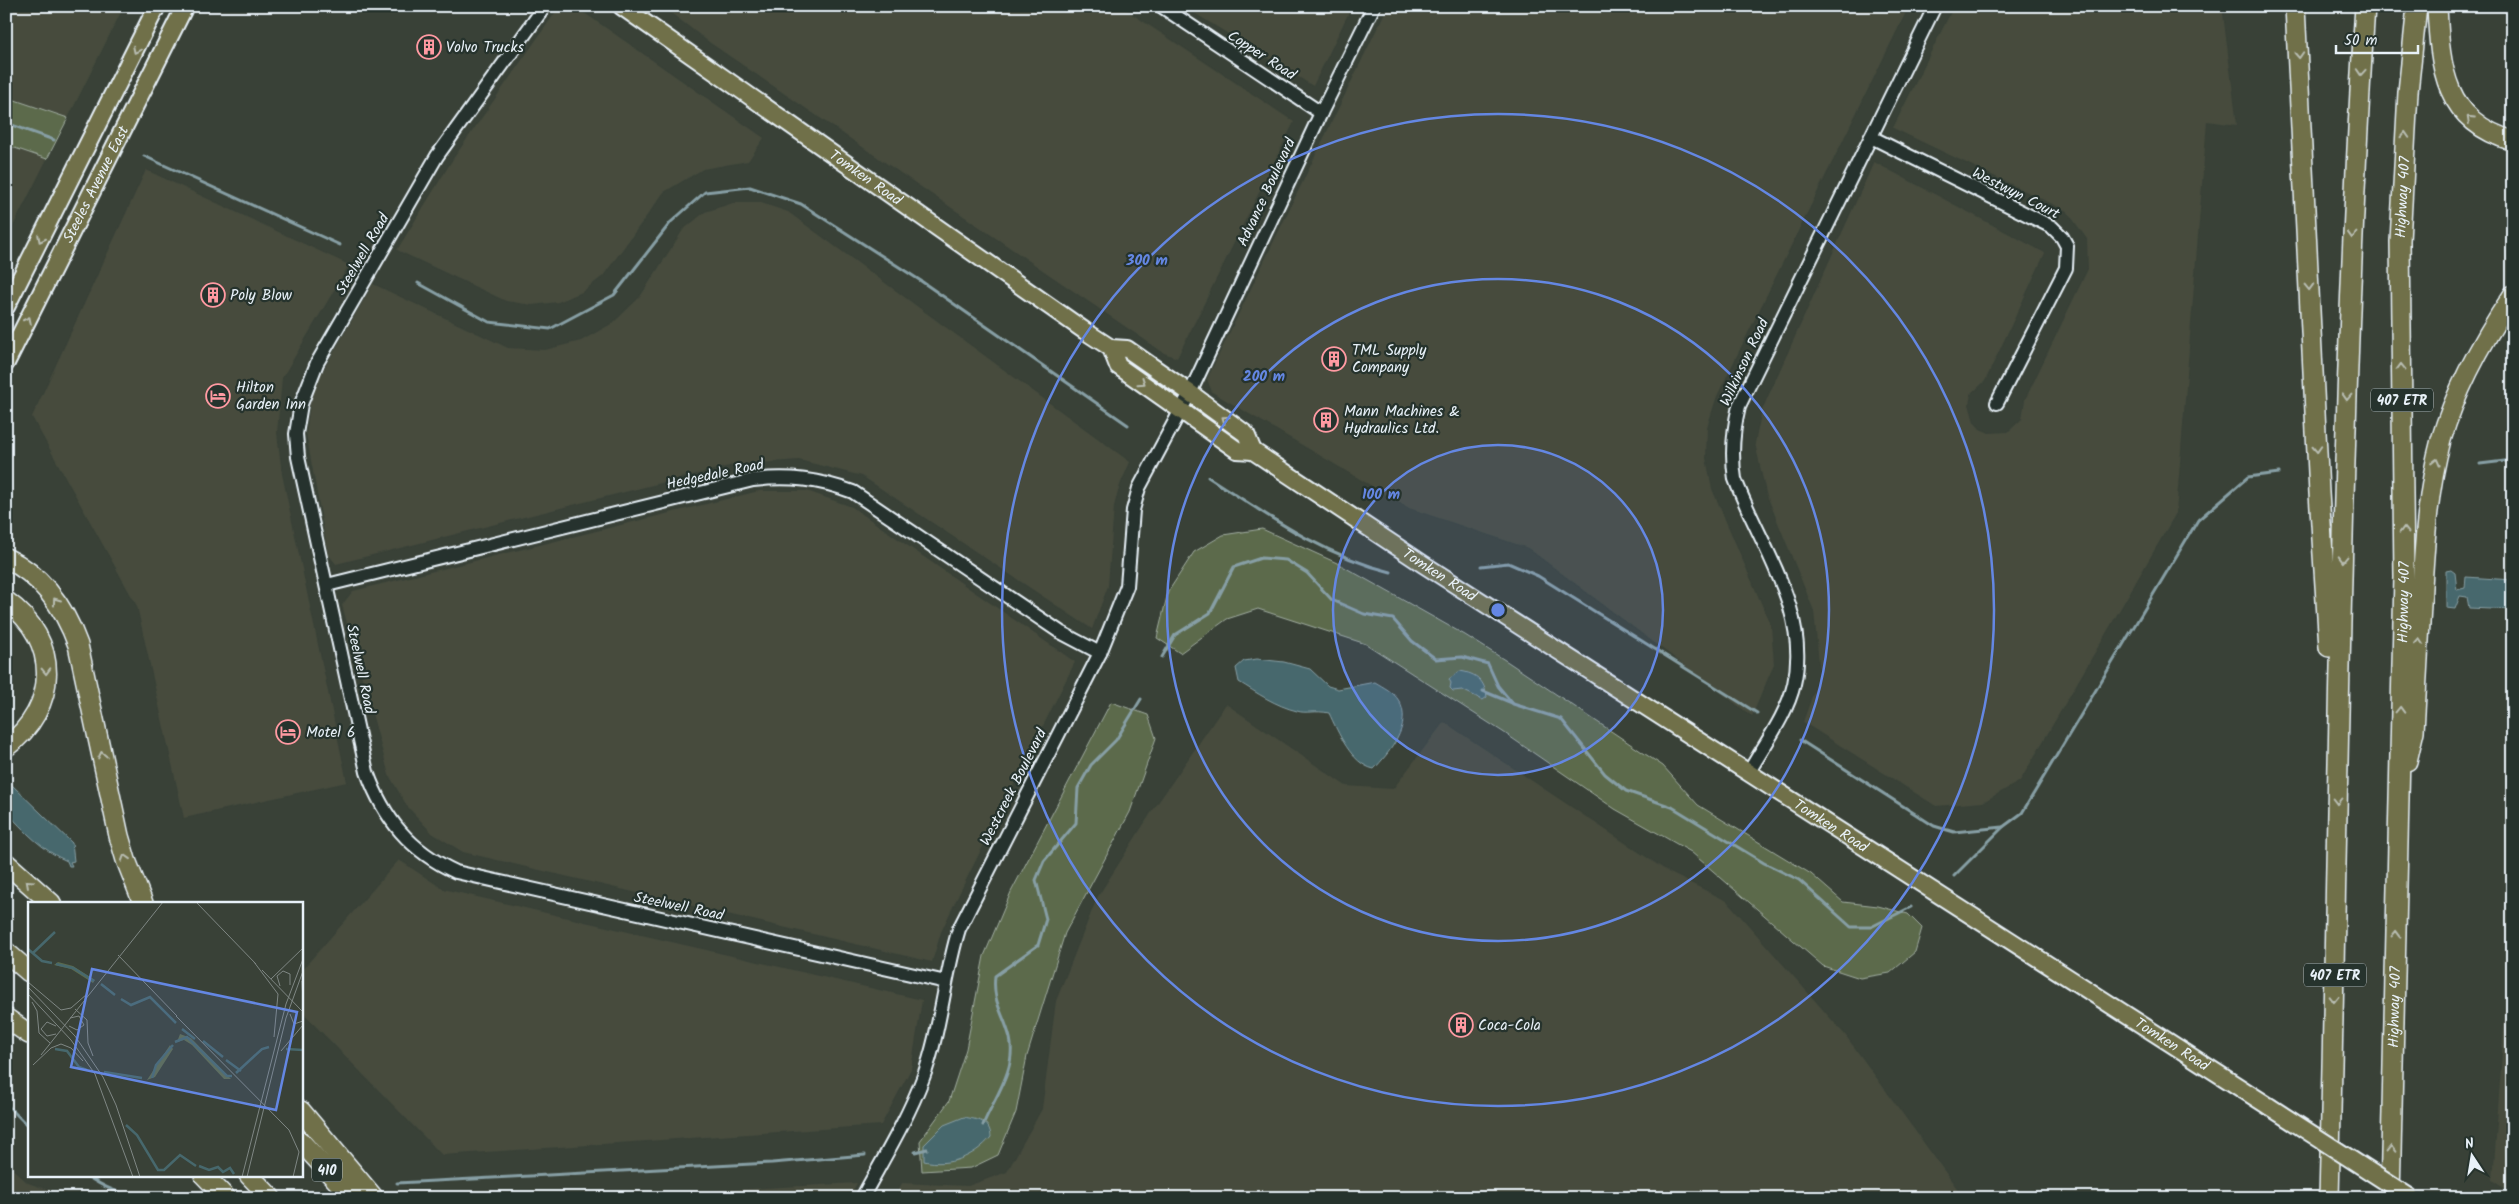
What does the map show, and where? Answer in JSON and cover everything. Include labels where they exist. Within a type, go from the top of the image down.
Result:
[{"type":"highway","points":[[2296,6],[2319,493],[2337,753]]},
{"type":"highway","name":"407 ETR","points":[[2329,1198],[2337,886],[2337,753],[2353,198],[2365,6]]},
{"type":"highway","name":"Highway 407","points":[[2390,1198],[2404,576],[2400,241],[2408,92],[2416,6]]},
{"type":"highway","points":[[2437,6],[2438,41],[2443,71],[2452,98],[2469,119],[2496,136],[2513,141]]},
{"type":"highway","points":[[2399,794],[2414,731],[2427,510],[2433,474],[2442,438],[2464,380],[2490,330],[2513,295]]},
{"type":"highway","points":[[6,558],[20,564],[42,584],[55,599],[73,631],[78,645],[119,836],[143,902]]},
{"type":"highway","points":[[6,601],[31,624],[43,649],[47,667],[45,689],[36,715],[28,728],[6,747]]},
{"type":"highway","points":[[6,863],[50,902]]},
{"type":"highway","points":[[6,952],[28,971]]},
{"type":"highway","points":[[6,1018],[28,1033]]},
{"type":"highway","points":[[302,1112],[374,1198]]},
{"type":"highway","name":"410","points":[[302,1143],[353,1198]]},
{"type":"highway","points":[[205,1176],[226,1198]]},
{"type":"highway","points":[[250,1176],[272,1198]]},
{"type":"main road","name":"Steeles Avenue East","points":[[6,307],[157,6]]},
{"type":"main road","name":"Steeles Avenue East","points":[[6,363],[185,6]]},
{"type":"main road","name":"Tomken Road","points":[[621,6],[1111,348],[1127,349],[1190,393],[1246,434],[1253,451]]},
{"type":"main road","name":"Tomken Road","points":[[1111,348],[1118,366],[1237,450],[1253,451],[1423,564],[2411,1198]]},
{"type":"street","name":"Steelwell Road","points":[[545,6],[437,156],[306,385],[296,434],[298,457],[367,772],[375,794],[388,818],[434,862],[456,872],[946,982]]},
{"type":"street","name":"Copper Road","points":[[1161,6],[1321,113]]},
{"type":"street","name":"Advance Boulevard","points":[[1190,393],[1321,113],[1374,6]]},
{"type":"street","name":"Wilkinson Road","points":[[1748,772],[1781,715],[1794,686],[1798,644],[1786,596],[1735,480],[1732,463],[1734,424],[1739,406],[1935,6]]},
{"type":"street","name":"Westwyn Court","points":[[1871,137],[2052,227],[2062,237],[2067,246],[2066,268],[1997,403]]},
{"type":"street","name":"Westcreek Boulevard","points":[[862,1198],[911,1106],[924,1076],[946,982],[950,956],[959,928],[1100,653],[1127,586],[1133,510],[1139,488],[1190,393]]},
{"type":"street","name":"Hedgedale Road","points":[[327,585],[753,480],[778,477],[805,479],[826,482],[853,492],[1060,632],[1100,653]]},
{"type":"shaded area","points":[[6,6],[124,6],[68,118],[6,97]]},
{"type":"shaded area","points":[[662,6],[1120,6],[1294,122],[1177,358],[1164,353],[709,42]]},
{"type":"shaded area","points":[[1183,6],[1352,6],[1313,86]]},
{"type":"shaded area","points":[[1388,6],[1909,6],[1717,396],[1707,427],[1706,458],[1712,489],[1771,626],[1774,664],[1752,716],[1528,548],[1409,508],[1212,392],[1207,379]]},
{"type":"shaded area","points":[[1954,6],[2222,6],[2237,125],[2207,121],[2176,513],[2020,781],[1983,802],[1936,806],[1803,722],[1820,674],[1814,611],[1766,493],[1755,443],[1762,410],[1874,162],[2045,253],[1985,381],[1971,394],[1969,404],[1974,422],[1980,429],[1989,433],[2008,432],[2022,419],[2025,400],[2088,269],[2087,239],[2067,211],[1893,128]]},
{"type":"shaded area","points":[[557,10],[583,12],[764,138],[748,161],[703,169],[664,192],[603,276],[582,292],[558,302],[532,305],[506,301],[397,250],[453,159]]},
{"type":"shaded area","points":[[6,145],[47,159],[6,240]]},
{"type":"shaded area","points":[[146,170],[349,265],[282,378],[277,433],[282,474],[347,782],[184,818],[137,606],[32,417]]},
{"type":"shaded area","points":[[733,203],[761,203],[788,212],[1130,462],[1120,485],[1114,506],[1108,586],[1092,629],[862,476],[799,460],[733,465],[336,564],[328,554],[306,433],[311,396],[321,374],[373,284],[508,348],[545,350],[581,341],[613,323],[640,297],[683,230],[705,212]]},
{"type":"shaded area","points":[[759,491],[807,491],[852,507],[1075,662],[958,896],[941,932],[932,962],[463,852],[432,833],[407,806],[389,775],[342,605],[353,591]]},
{"type":"shaded area","points":[[1226,704],[1346,786],[1393,789],[1444,722],[1670,873],[1727,901],[1846,1036],[1964,1198],[895,1198],[902,1183],[968,1186],[1007,1172],[1042,1109],[1056,1001],[1097,898],[1151,813]]},
{"type":"shaded area","points":[[399,860],[443,889],[922,1000],[911,1069],[881,1125],[442,1155],[302,1012],[302,970]]},
{"type":"shaded area","points":[[2513,895],[2513,1194],[2493,1180]]},
{"type":"shaded area","points":[[6,1163],[28,1183],[72,1198],[6,1198]]},
{"type":"shaded area","points":[[857,1183],[849,1198],[582,1198]]},
{"type":"green space","points":[[6,97],[68,118],[47,159],[6,145]]},
{"type":"green space","points":[[1262,529],[1337,563],[1465,635],[1508,662],[1663,766],[1698,805],[1811,874],[1843,902],[1878,906],[1908,914],[1922,928],[1915,952],[1890,973],[1860,978],[1823,966],[1691,852],[1615,809],[1503,732],[1366,644],[1258,609],[1227,619],[1180,653],[1157,638],[1168,592],[1194,552],[1223,535]]},
{"type":"green space","points":[[1111,702],[1148,715],[1156,738],[1130,812],[1065,933],[1027,1056],[1016,1112],[998,1155],[971,1168],[922,1171],[920,1141],[949,1101],[966,1049],[984,956],[1011,892]]},
{"type":"water","points":[[2451,570],[2455,573],[2457,590],[2465,588],[2466,577],[2513,580],[2513,610],[2469,608],[2467,597],[2460,596],[2455,609],[2446,608],[2446,571]]},
{"type":"water","points":[[1257,659],[1284,662],[1310,669],[1328,686],[1338,689],[1375,682],[1388,690],[1397,698],[1403,710],[1401,729],[1392,747],[1374,769],[1366,766],[1346,746],[1329,713],[1300,712],[1289,709],[1267,699],[1239,682],[1236,668],[1244,661]]},
{"type":"water","points":[[1460,671],[1471,674],[1479,679],[1484,686],[1487,697],[1483,700],[1462,690],[1453,691],[1450,688],[1451,683],[1449,679]]},
{"type":"water","points":[[12,785],[72,843],[74,861],[70,862],[72,866],[69,866],[67,861],[50,852],[34,840],[6,811],[6,786]]},
{"type":"water","points":[[964,1117],[986,1124],[991,1137],[977,1150],[961,1159],[943,1163],[924,1161],[924,1145],[944,1125]]},
{"type":"waterway","points":[[6,123],[54,140]]},
{"type":"waterway","points":[[144,156],[340,245]]},
{"type":"waterway","points":[[418,283],[489,322],[550,329],[614,295],[671,222],[705,192],[750,187],[801,204],[921,281],[1128,425]]},
{"type":"waterway","points":[[2480,464],[2513,460]]},
{"type":"waterway","points":[[1954,876],[2003,827],[2022,813],[2198,520],[2248,477],[2279,473]]},
{"type":"waterway","points":[[1208,477],[1274,519],[1318,544],[1366,565],[1391,572]]},
{"type":"waterway","points":[[1162,657],[1175,635],[1210,613],[1234,567],[1261,558],[1286,560],[1307,573],[1332,600],[1364,614],[1393,619],[1412,641],[1436,659],[1462,657],[1488,664],[1498,686],[1513,704],[1561,719],[1605,774],[1626,791],[1672,807],[1764,863],[1799,880],[1851,927],[1871,927],[1911,907]]},
{"type":"waterway","points":[[1481,566],[1508,563],[1538,576],[1757,713]]},
{"type":"waterway","points":[[1483,691],[1512,703]]},
{"type":"waterway","points":[[983,1125],[1003,1083],[1010,1061],[1011,1050],[1008,1030],[995,994],[995,976],[1038,945],[1046,919],[1036,880],[1044,861],[1076,823],[1078,788],[1091,765],[1116,740],[1141,699]]},
{"type":"waterway","points":[[1800,740],[1934,826],[1954,832],[2003,827]]},
{"type":"waterway","points":[[6,1104],[28,1126]]},
{"type":"waterway","points":[[915,1152],[927,1149]]},
{"type":"waterway","points":[[397,1183],[772,1163],[865,1155]]},
{"type":"waterway","points":[[88,1176],[113,1190],[143,1198]]},
{"type":"place","name":"Volvo Trucks","points":[[429,47]]},
{"type":"place","name":"Poly Blow","points":[[213,295]]},
{"type":"place","name":"TML Supply Company","points":[[1334,359]]},
{"type":"place","name":"Hilton Garden Inn","points":[[218,396]]},
{"type":"place","name":"Mann Machines & Hydraulics Ltd.","points":[[1326,420]]},
{"type":"place","name":"Motel 6","points":[[288,732]]},
{"type":"place","name":"Coca-Cola","points":[[1461,1025]]}]
